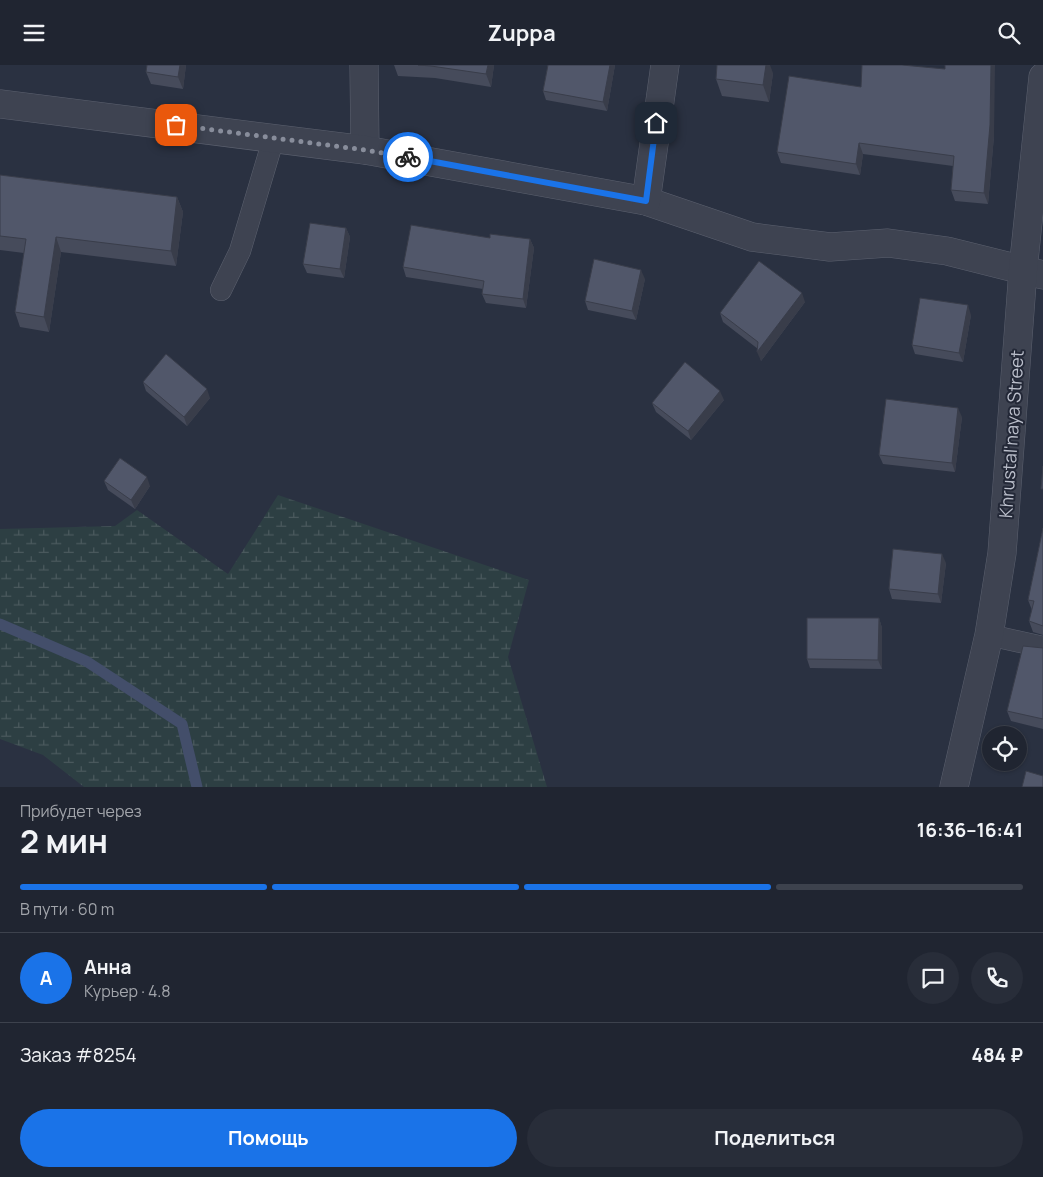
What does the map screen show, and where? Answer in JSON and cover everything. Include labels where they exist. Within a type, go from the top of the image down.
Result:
[{"type":"street","points":[[364,65],[365,150]]},
{"type":"street","points":[[646,201],[665,65]]},
{"type":"street","name":"Khrustal'naya Street","points":[[954,787],[989,635],[1002,553],[1033,273],[1043,77]]},
{"type":"street","points":[[0,104],[274,137],[365,150],[646,201],[752,237],[830,247],[888,243],[947,251],[1033,273]]},
{"type":"lane","points":[[221,290],[240,251],[274,137]]},
{"type":"lane","points":[[989,635],[1043,647]]},
{"type":"green space","points":[[278,495],[529,580],[508,657],[547,787],[84,787],[43,755],[0,739],[0,529],[115,526],[137,510],[228,574]]},
{"type":"building","points":[[147,65],[180,65],[178,77],[146,72]]},
{"type":"building","points":[[418,65],[488,65],[486,74]]},
{"type":"building","points":[[548,65],[610,65],[603,102],[543,91]]},
{"type":"building","points":[[717,65],[766,65],[763,85],[716,79]]},
{"type":"building","points":[[862,65],[902,65],[945,69],[945,65],[991,65],[990,125],[984,193],[951,190],[954,156],[859,143],[856,164],[777,152],[789,76],[861,87]]},
{"type":"building","points":[[0,175],[177,197],[171,251],[56,237],[44,317],[15,312],[26,239],[0,236]]},
{"type":"building","points":[[310,223],[346,228],[340,269],[303,264]]},
{"type":"building","points":[[411,225],[490,238],[490,234],[530,239],[523,299],[482,294],[484,281],[403,267]]},
{"type":"building","points":[[594,259],[641,270],[632,311],[585,301]]},
{"type":"building","points":[[759,261],[802,293],[757,352],[758,342],[720,313]]},
{"type":"building","points":[[920,298],[968,305],[959,353],[912,345]]},
{"type":"building","points":[[166,354],[207,389],[184,417],[143,382]]},
{"type":"building","points":[[685,362],[720,391],[688,431],[652,403]]},
{"type":"building","points":[[886,399],[958,408],[952,463],[879,455]]},
{"type":"building","points":[[120,458],[147,477],[131,500],[104,481]]},
{"type":"building","points":[[1043,466],[1043,489],[1041,489]]},
{"type":"building","points":[[1043,528],[1043,626],[1029,621],[1034,601],[1028,600]]},
{"type":"building","points":[[893,549],[942,554],[938,594],[889,589]]},
{"type":"building","points":[[807,618],[879,618],[878,660],[807,659]]},
{"type":"building","points":[[1023,646],[1043,648],[1043,719],[1007,711]]},
{"type":"building","points":[[1026,771],[1043,776],[1043,787],[1022,787]]},
{"type":"waterway","points":[[0,624],[86,661],[182,724],[197,787]]},
{"type":"way so far","points":[[176,125],[274,137],[408,157]]},
{"type":"route","points":[[408,157],[646,201],[656,123]]}]
